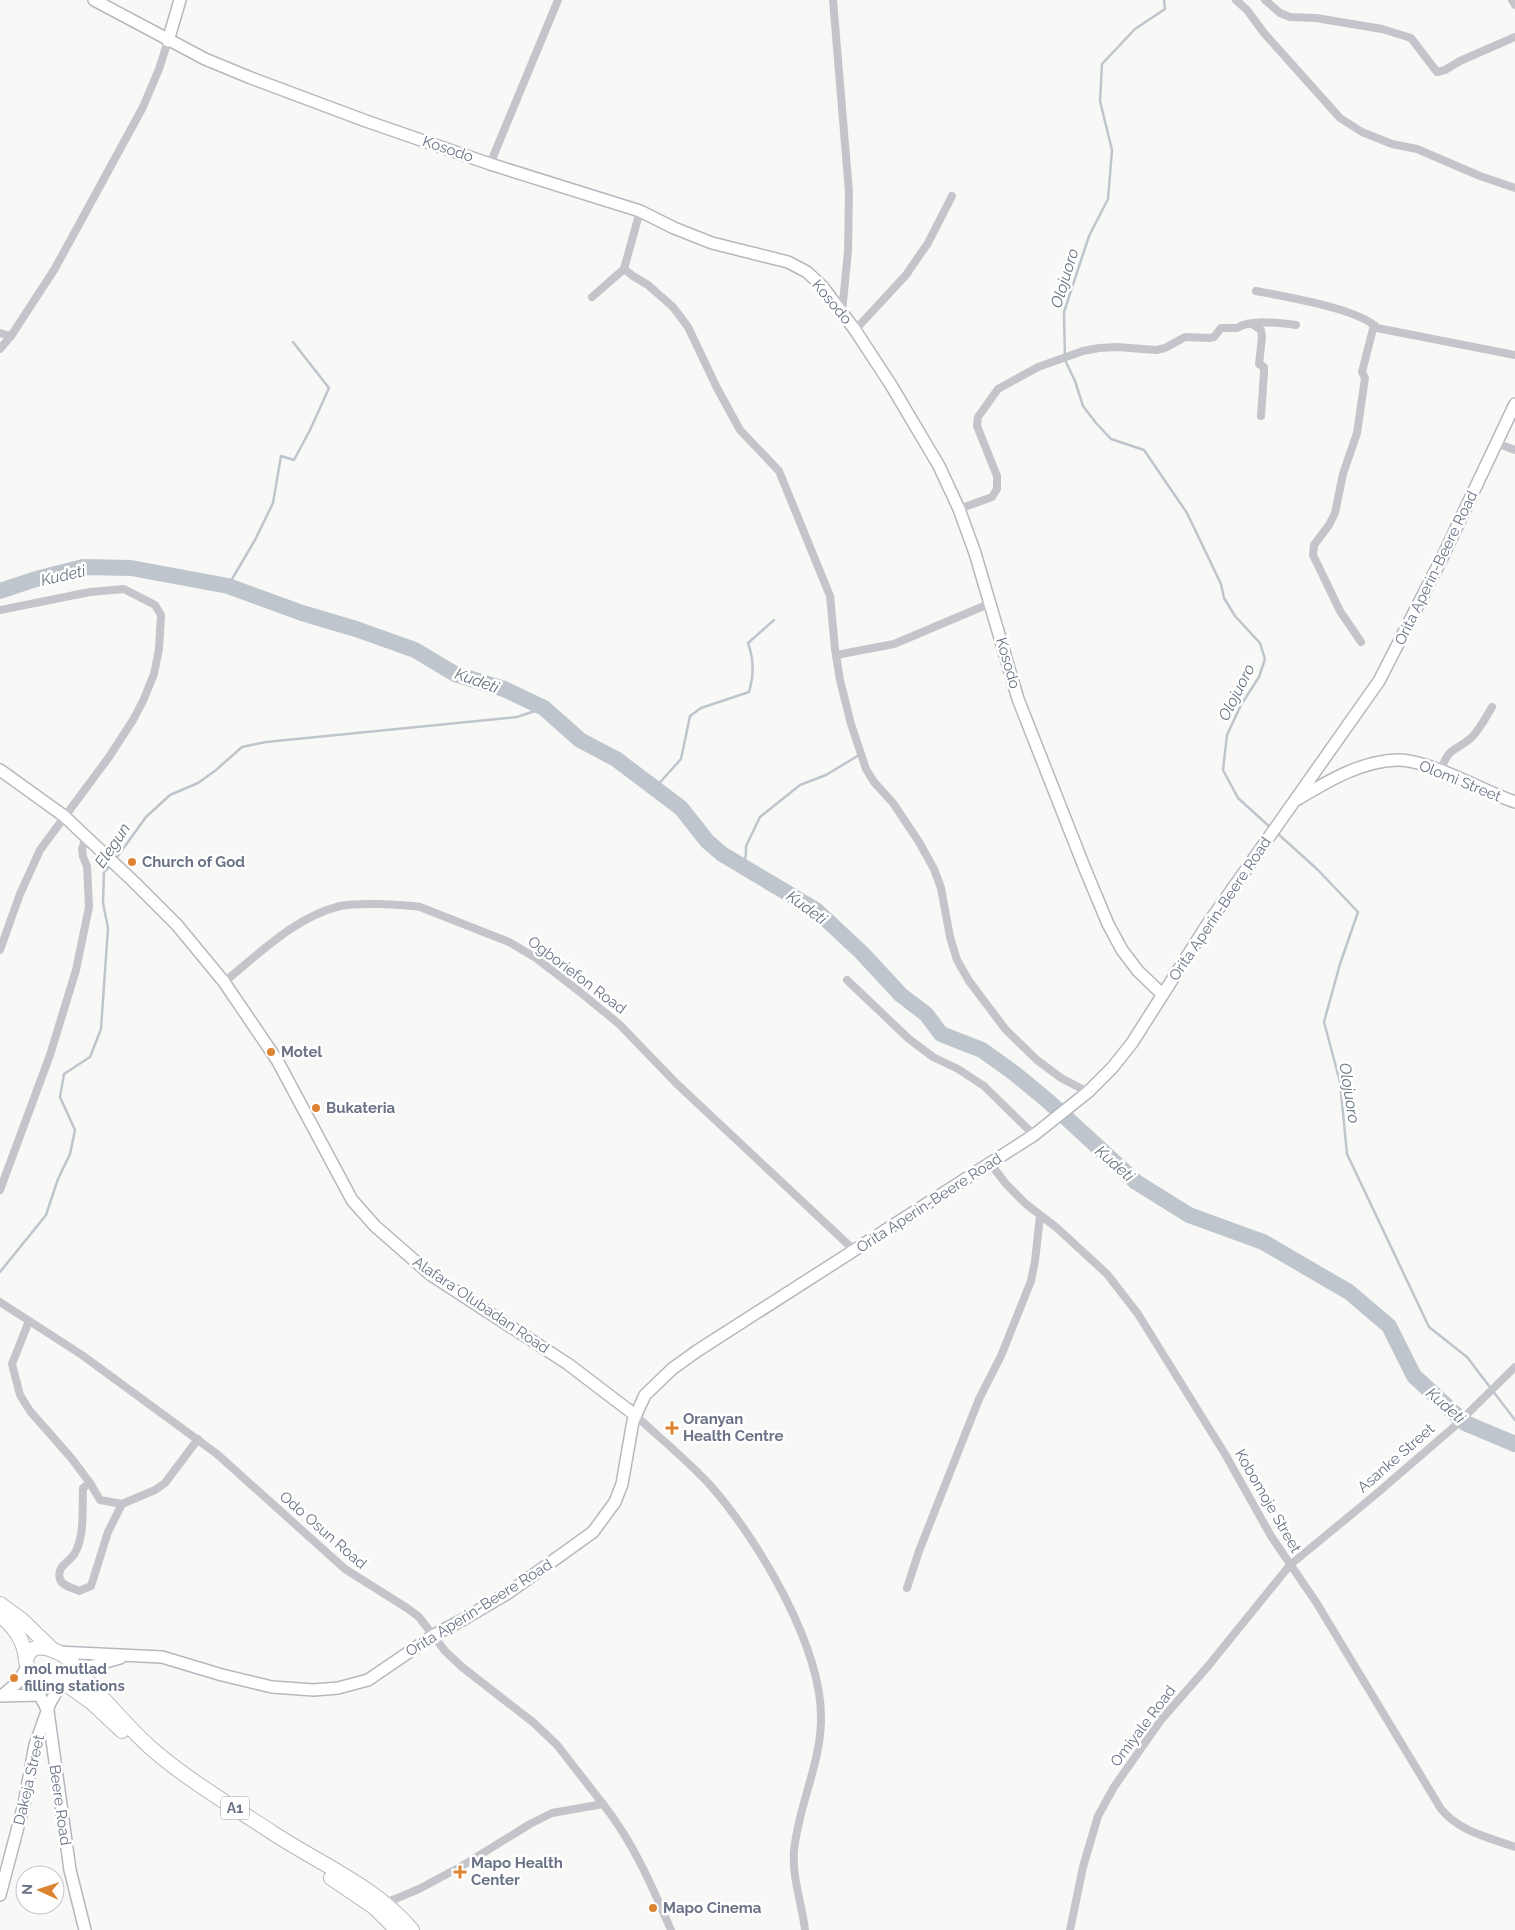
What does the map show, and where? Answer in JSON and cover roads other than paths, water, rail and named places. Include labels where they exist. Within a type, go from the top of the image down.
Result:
[{"type":"highway","points":[[0,1604],[22,1620],[55,1652]]},
{"type":"highway","points":[[0,1615],[14,1628],[20,1637],[27,1665],[37,1675],[62,1682],[68,1681],[76,1669],[68,1658],[55,1652],[37,1648],[32,1650],[27,1665]]},
{"type":"highway","name":"A1","points":[[76,1669],[151,1748],[210,1796]]},
{"type":"highway","name":"A1","points":[[62,1682],[91,1702],[163,1769],[360,1885],[380,1906],[397,1930]]},
{"type":"highway","name":"A1","points":[[380,1906],[412,1930]]},
{"type":"main road","name":"Kosodo","points":[[94,0],[205,59],[366,122],[490,164],[640,211],[674,228],[712,242],[788,262],[807,272],[855,330],[925,439],[939,466],[959,509],[991,603],[1018,699],[1042,764],[1108,924],[1122,950],[1138,971],[1162,994]]},
{"type":"main road","points":[[168,40],[180,0]]},
{"type":"main road","name":"Orita Aperin-Beere Road","points":[[55,1652],[162,1657],[222,1675],[272,1687],[314,1690],[352,1686],[368,1680],[434,1635],[508,1593],[593,1532],[615,1502],[622,1484],[635,1415],[645,1395],[672,1369],[1034,1134],[1073,1105],[1112,1068],[1132,1043],[1207,925],[1379,681],[1429,585],[1515,404]]},
{"type":"main road","name":"Olomi Street","points":[[1295,801],[1329,780],[1354,769],[1398,760],[1441,771],[1515,802]]},
{"type":"main road","name":"Alafara Olubadan Road","points":[[0,770],[64,816],[152,898],[178,925],[224,982],[277,1060],[352,1200],[374,1226],[431,1275],[561,1360],[635,1415]]},
{"type":"main road","name":"Orita Aperin-Beere Road","points":[[76,1669],[129,1655]]},
{"type":"main road","points":[[27,1665],[30,1677],[48,1711]]},
{"type":"main road","points":[[2,1696],[18,1682],[27,1665]]},
{"type":"main road","points":[[48,1711],[62,1682]]},
{"type":"main road","points":[[2,1696],[40,1696]]},
{"type":"main road","name":"Dakeja Street","points":[[0,1895],[24,1804],[35,1745],[48,1711]]},
{"type":"main road","name":"Beere Road","points":[[48,1711],[70,1870],[85,1930]]},
{"type":"street","points":[[490,164],[558,0]]},
{"type":"street","points":[[833,0],[849,192],[848,243],[842,312]]},
{"type":"street","points":[[1236,0],[1247,10],[1264,33],[1340,118],[1362,132],[1392,144],[1417,149],[1480,176],[1515,188]]},
{"type":"street","points":[[1265,0],[1280,13],[1290,17],[1316,18],[1382,29],[1411,38],[1437,72],[1515,37]]},
{"type":"street","points":[[1512,0],[1515,5]]},
{"type":"street","points":[[0,349],[11,336],[54,270],[143,107],[159,69],[168,40]]},
{"type":"street","points":[[855,330],[906,275],[928,243],[952,196]]},
{"type":"street","points":[[592,297],[624,269],[640,211]]},
{"type":"street","points":[[624,269],[648,285],[673,307],[688,327],[717,388],[740,430],[779,471],[830,596],[836,655],[844,700],[866,769],[874,782],[893,803],[919,842],[934,869],[941,888],[950,937],[957,960],[969,981],[1006,1030],[1045,1066],[1061,1078],[1088,1092]]},
{"type":"street","points":[[1256,290],[1308,301],[1352,314],[1377,328],[1515,355]]},
{"type":"street","points":[[959,509],[992,497],[997,489],[997,476],[976,426],[978,417],[998,389],[1038,367],[1099,348],[1117,346],[1156,350],[1165,348],[1185,337],[1214,337],[1220,328],[1237,328],[1242,325],[1274,323],[1296,325]]},
{"type":"street","points":[[1252,324],[1261,330],[1262,337],[1259,364],[1264,367],[1261,416]]},
{"type":"street","points":[[1361,642],[1340,611],[1313,555],[1314,545],[1330,525],[1335,513],[1343,474],[1357,433],[1365,378],[1362,372],[1374,325]]},
{"type":"street","points":[[0,332],[11,336]]},
{"type":"street","points":[[1496,443],[1515,450]]},
{"type":"street","points":[[0,610],[90,592],[124,589],[155,605],[161,615],[160,649],[154,674],[143,701],[109,756],[40,850],[20,894],[0,950]]},
{"type":"street","points":[[836,655],[894,644],[991,603]]},
{"type":"street","points":[[1441,771],[1444,760],[1450,752],[1471,738],[1492,707]]},
{"type":"street","points":[[0,1190],[50,1055],[76,970],[89,907],[87,866],[82,857],[82,849],[86,837]]},
{"type":"street","name":"Ogboriefon Road","points":[[224,982],[303,922],[323,911],[342,905],[363,903],[420,907],[508,942],[536,958],[619,1024],[677,1084],[855,1251]]},
{"type":"street","points":[[847,980],[909,1039],[933,1057],[958,1069],[984,1086],[1034,1134]]},
{"type":"street","name":"Kobomoje Street","points":[[990,1163],[1006,1184],[1107,1274],[1138,1314],[1225,1454],[1248,1497],[1290,1565],[1316,1602],[1441,1809],[1458,1826],[1515,1847]]},
{"type":"street","points":[[907,1588],[919,1551],[979,1399],[1001,1356],[1031,1281],[1040,1216]]},
{"type":"street","name":"Odo Osun Road","points":[[0,1302],[82,1355],[222,1458],[345,1569],[359,1580],[419,1617],[445,1651],[462,1667],[534,1722],[553,1741],[618,1823],[654,1890],[671,1930]]},
{"type":"street","points":[[29,1321],[12,1364],[20,1395],[30,1411],[72,1459],[100,1500],[122,1504],[155,1490],[165,1483],[198,1440]]},
{"type":"street","name":"Asanke Street","points":[[1290,1565],[1375,1495],[1454,1426],[1515,1367]]},
{"type":"street","points":[[635,1415],[690,1464],[732,1513],[780,1586],[803,1636],[821,1702],[820,1738],[796,1836],[794,1853],[795,1875],[805,1930]]},
{"type":"street","points":[[90,1484],[82,1488],[79,1542],[74,1555],[60,1571],[60,1579],[63,1584],[80,1590],[91,1586],[108,1532],[122,1504]]},
{"type":"street","name":"Omiyale Road","points":[[1070,1930],[1090,1838],[1098,1816],[1114,1787],[1161,1720],[1209,1665],[1290,1565]]},
{"type":"street","points":[[380,1906],[419,1889],[462,1866],[530,1824],[552,1813],[603,1804]]},
{"type":"waterway","name":"Olojuoro","points":[[1164,0],[1165,9],[1135,29],[1102,64],[1100,101],[1112,150],[1108,199],[1089,236],[1064,312],[1065,360],[1075,381],[1083,406],[1096,423],[1111,439],[1144,450],[1187,513],[1221,584],[1224,598],[1235,616],[1260,643],[1265,659],[1259,677],[1241,705],[1227,735],[1223,770],[1238,798],[1271,828]]},
{"type":"waterway","points":[[228,586],[255,540],[273,503],[281,456],[294,460],[329,388],[293,342]]},
{"type":"waterway","name":"Kudeti","points":[[0,591],[36,579],[83,567],[131,568],[228,586],[302,613],[356,629],[415,650],[455,674],[504,689],[544,708],[580,740],[616,759],[681,808],[707,841],[722,854],[816,910],[862,953],[901,995],[926,1014],[941,1034],[982,1050],[1014,1073],[1048,1101],[1136,1182],[1189,1215],[1263,1242],[1349,1292],[1389,1326],[1414,1376],[1465,1423],[1515,1444]]},
{"type":"waterway","points":[[654,789],[681,759],[690,716],[701,708],[749,692],[753,667],[748,643],[774,620]]},
{"type":"waterway","name":"Elegun","points":[[115,860],[146,817],[170,795],[198,783],[242,747],[266,742],[517,717],[544,708]]},
{"type":"waterway","points":[[743,867],[746,846],[760,817],[800,785],[826,775],[859,755]]},
{"type":"waterway","name":"Olojuoro","points":[[1277,833],[1317,869],[1358,912],[1340,964],[1324,1022],[1340,1082],[1347,1154],[1429,1327],[1467,1357],[1515,1420]]},
{"type":"waterway","name":"Elegun","points":[[0,1272],[46,1215],[58,1179],[70,1154],[75,1130],[60,1097],[64,1074],[90,1057],[101,1029],[108,928],[103,903],[104,872],[112,864]]},
{"type":"place","name":"Church of God","points":[[132,862]]},
{"type":"place","name":"Motel","points":[[271,1052]]},
{"type":"place","name":"Bukateria","points":[[316,1108]]},
{"type":"place","name":"Oranyan Health Centre","points":[[672,1428]]},
{"type":"place","name":"mol mutlad filling stations","points":[[14,1678]]},
{"type":"place","name":"Mapo Health Center","points":[[460,1872]]},
{"type":"place","name":"Mapo Cinema","points":[[653,1908]]}]
